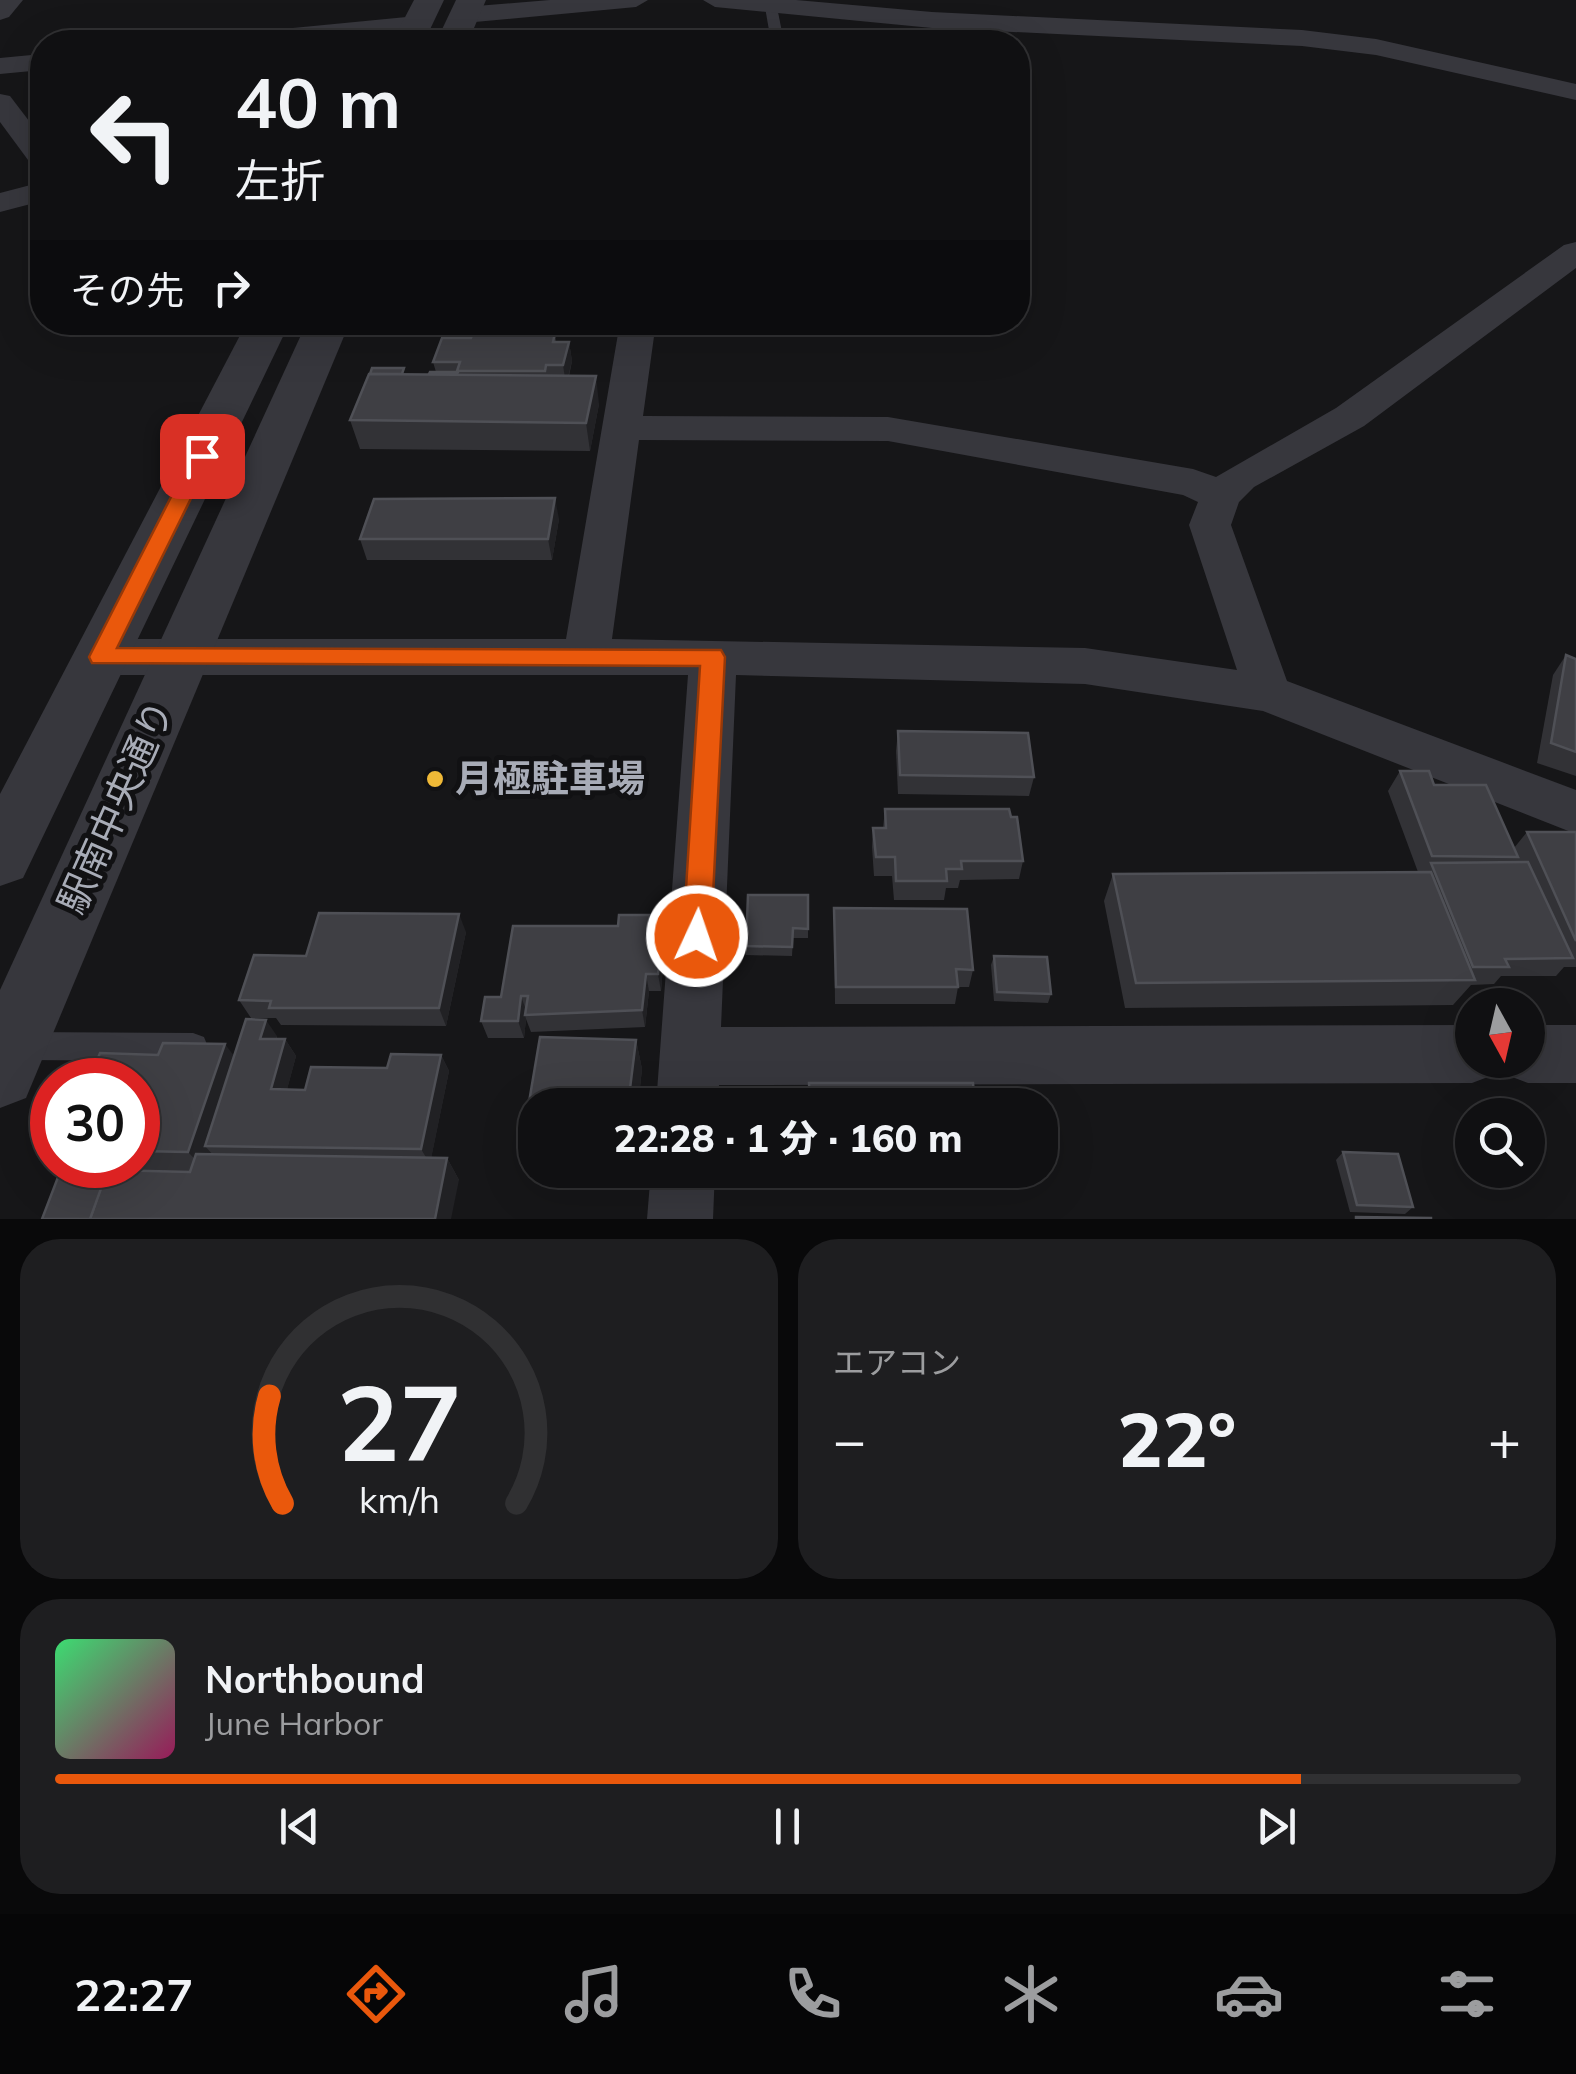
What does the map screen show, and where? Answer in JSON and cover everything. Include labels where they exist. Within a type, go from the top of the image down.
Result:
[{"type":"street","points":[[0,12],[10,0]]},
{"type":"street","points":[[462,19],[636,0]]},
{"type":"street","points":[[715,0],[932,20],[1302,38],[1376,47],[1567,90],[1576,122]]},
{"type":"street","points":[[343,30],[418,22]]},
{"type":"street","points":[[0,66],[30,63]]},
{"type":"street","points":[[0,102],[30,142]]},
{"type":"street","points":[[0,203],[30,194]]},
{"type":"street","points":[[1268,693],[1210,526],[1221,496],[1240,478],[1350,417],[1576,252]]},
{"type":"street","name":"駅南中央通り","points":[[0,858],[262,335]]},
{"type":"street","name":"駅南中央通り","points":[[6,1059],[323,335]]},
{"type":"street","points":[[586,656],[636,335]]},
{"type":"street","points":[[619,428],[888,429],[1192,483],[1221,496]]},
{"type":"street","points":[[100,657],[713,657],[1086,666],[1268,693],[1576,812]]},
{"type":"street","points":[[713,657],[689,1080],[1455,1055]]},
{"type":"street","points":[[1545,1054],[1576,1054]]},
{"type":"street","points":[[680,1219],[682,1188]]},
{"type":"lane","points":[[771,7],[776,30]]},
{"type":"lane","points":[[6,1059],[216,1048]]},
{"type":"building","points":[[555,335],[553,342],[569,342],[563,365],[546,365],[545,371],[457,371],[460,362],[433,362],[442,338]]},
{"type":"building","points":[[372,368],[404,368],[402,374],[370,374]]},
{"type":"building","points":[[369,374],[596,376],[586,423],[350,420]]},
{"type":"building","points":[[555,498],[548,539],[360,539],[374,499]]},
{"type":"building","points":[[1566,655],[1576,659],[1576,752],[1551,743]]},
{"type":"building","points":[[898,731],[1028,733],[1034,777],[900,775]]},
{"type":"building","points":[[1400,771],[1429,771],[1434,785],[1486,785],[1518,857],[1432,856]]},
{"type":"building","points":[[885,809],[1009,809],[1011,817],[1017,817],[1023,861],[961,861],[962,869],[946,869],[947,881],[896,881],[895,857],[876,857],[873,828],[886,828]]},
{"type":"building","points":[[1527,832],[1576,832],[1576,941]]},
{"type":"building","points":[[1528,862],[1573,958],[1505,959],[1509,967],[1473,967],[1431,863]]},
{"type":"building","points":[[1431,872],[1475,980],[1136,983],[1113,874]]},
{"type":"building","points":[[748,895],[808,895],[808,929],[793,928],[792,947],[746,946]]},
{"type":"building","points":[[834,908],[967,909],[973,970],[956,969],[958,987],[836,987]]},
{"type":"building","points":[[319,913],[459,914],[439,1008],[269,1008],[271,1001],[239,1000],[254,955],[306,956]]},
{"type":"building","points":[[619,915],[650,915],[649,923],[662,923],[658,974],[646,974],[642,1010],[525,1015],[528,996],[521,996],[518,1021],[481,1021],[485,997],[501,997],[513,926],[618,926]]},
{"type":"building","points":[[994,956],[1047,957],[1051,994],[997,992]]},
{"type":"building","points":[[246,1019],[266,1020],[260,1039],[285,1039],[271,1089],[305,1090],[311,1067],[387,1068],[391,1054],[441,1055],[421,1149],[205,1146]]},
{"type":"building","points":[[540,1037],[636,1040],[630,1088],[531,1088]]},
{"type":"building","points":[[163,1043],[225,1044],[188,1152],[160,1151],[160,1058],[98,1058],[100,1053],[158,1055]]},
{"type":"building","points":[[809,1083],[973,1083],[973,1088],[809,1088]]},
{"type":"building","points":[[1343,1152],[1398,1154],[1413,1207],[1357,1205]]},
{"type":"building","points":[[196,1154],[447,1158],[435,1219],[90,1219],[101,1188],[160,1188],[160,1171],[190,1172]]},
{"type":"building","points":[[54,1188],[101,1188],[90,1219],[42,1219]]},
{"type":"building","points":[[1431,1218],[1431,1219],[1356,1219]]},
{"type":"place","name":"月極駐車場","points":[[435,779]]},
{"type":"route","points":[[202,456],[100,657],[713,657],[697,936]]}]
